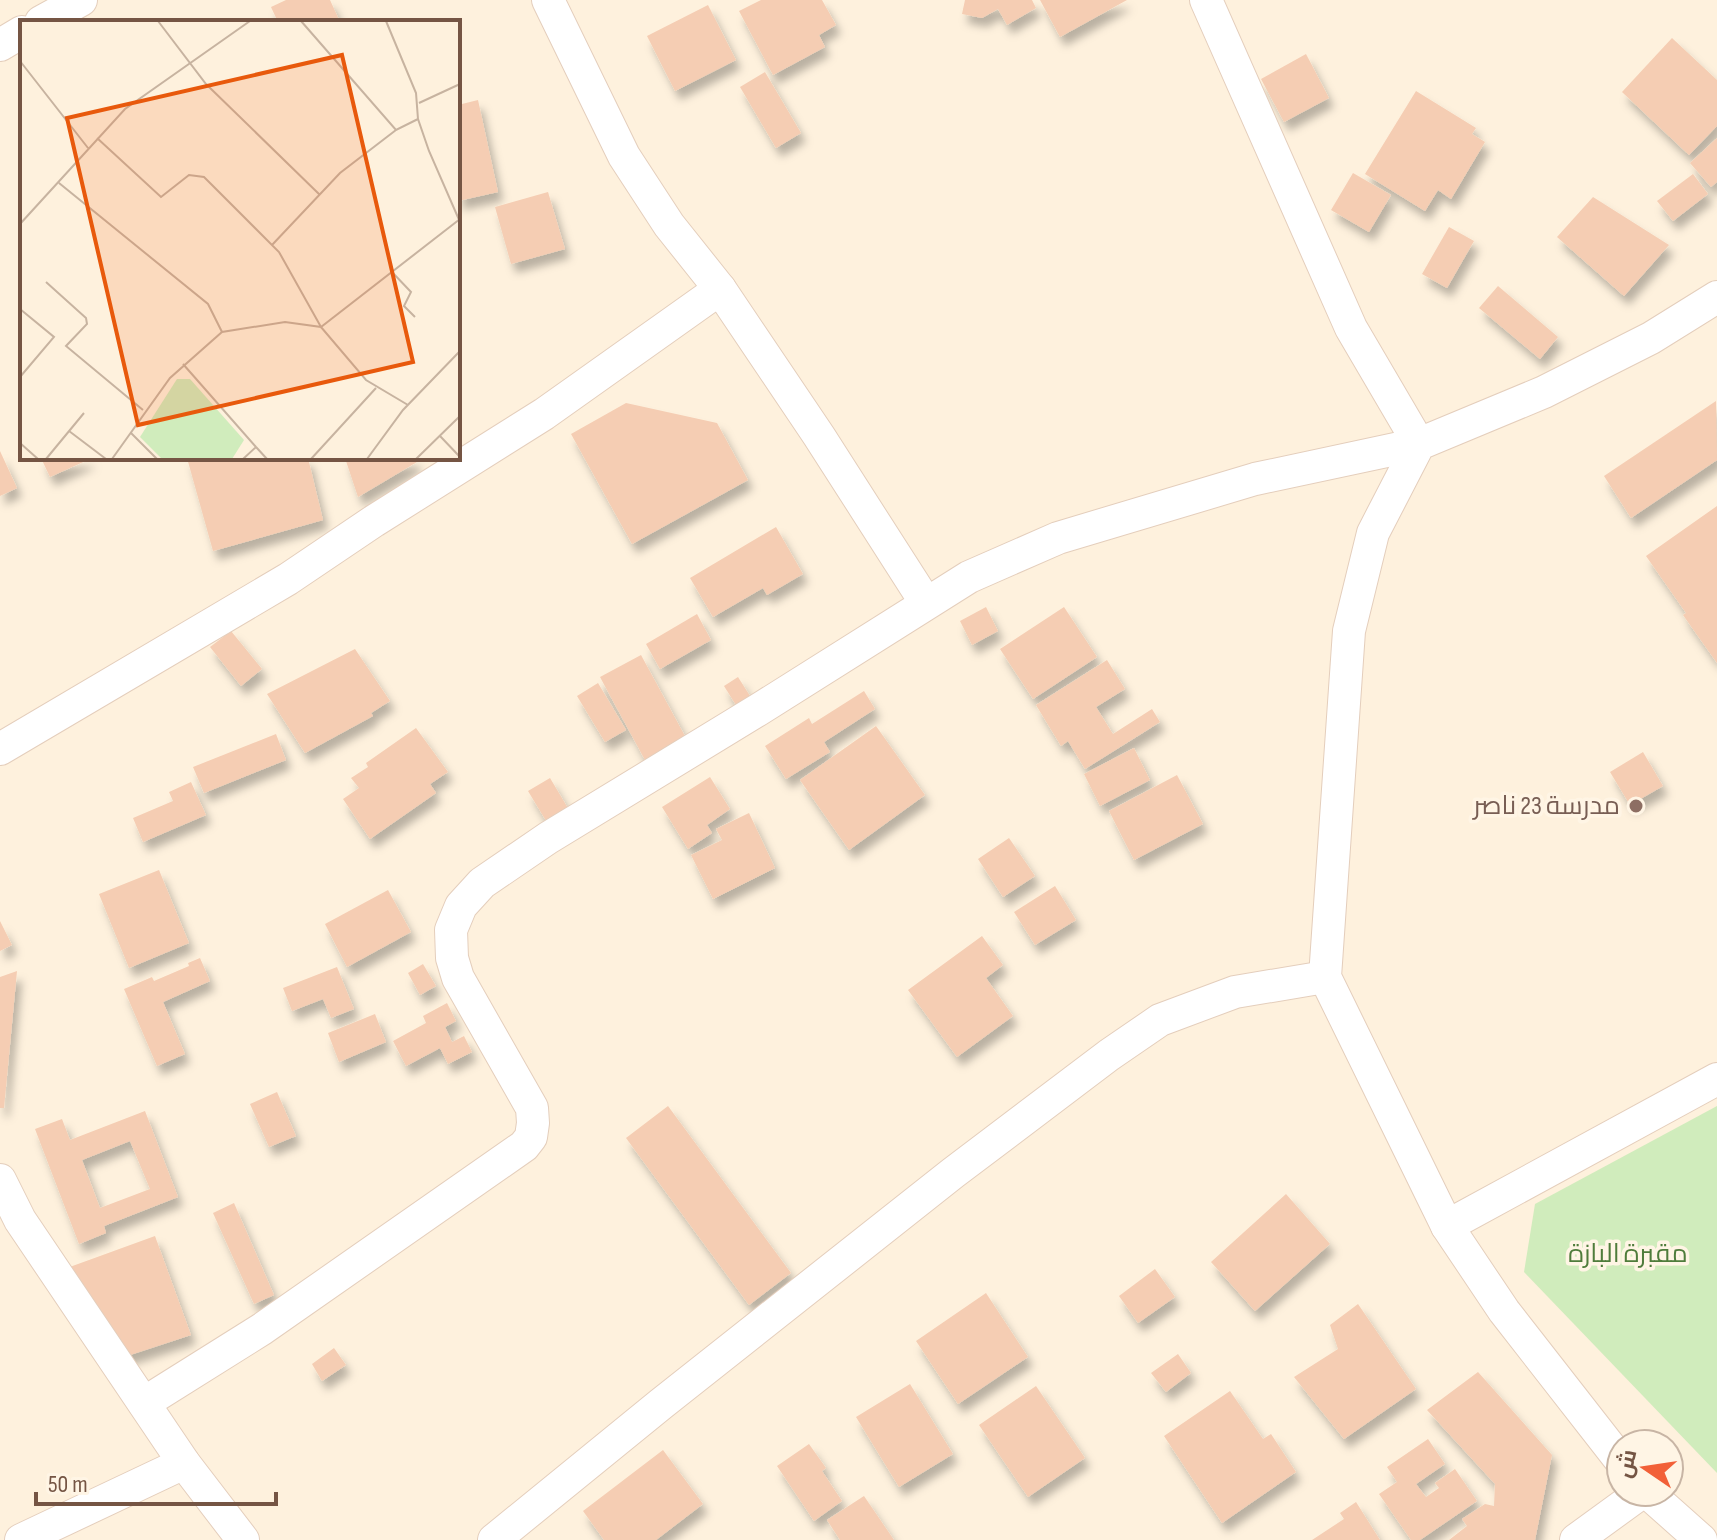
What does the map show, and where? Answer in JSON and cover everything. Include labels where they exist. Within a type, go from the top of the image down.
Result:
[{"type":"street","points":[[45,20],[81,0]]},
{"type":"street","points":[[548,0],[624,156],[669,225],[720,289],[926,603]]},
{"type":"street","points":[[1210,2],[1351,328],[1419,444]]},
{"type":"street","points":[[0,45],[20,33]]},
{"type":"street","points":[[0,749],[288,579],[544,414],[720,289]]},
{"type":"street","points":[[144,1403],[262,1329],[476,1181],[524,1146],[531,1137],[532,1108],[458,978],[452,958],[451,930],[461,906],[482,883],[548,838],[969,577],[1058,538],[1255,479],[1419,444],[1544,392],[1651,338],[1717,297]]},
{"type":"street","points":[[1419,444],[1373,533],[1349,631],[1325,977],[1447,1226],[1504,1311],[1605,1440]]},
{"type":"street","points":[[494,1540],[953,1173],[1160,1020],[1235,992],[1325,977]]},
{"type":"street","points":[[1447,1226],[1717,1079]]},
{"type":"street","points":[[0,1180],[20,1220],[184,1463],[243,1540]]},
{"type":"street","points":[[21,1540],[184,1463]]},
{"type":"street","points":[[1576,1540],[1621,1508]]},
{"type":"street","points":[[1663,1508],[1701,1540]]},
{"type":"green space","name":"مقبرة البازة","points":[[1717,1106],[1717,1473],[1685,1440],[1685,1428],[1674,1428],[1524,1272],[1535,1204]]},
{"type":"building","points":[[286,0],[330,0],[339,20],[277,20],[271,7]]},
{"type":"building","points":[[761,0],[822,0],[836,25],[819,35],[825,47],[773,75],[739,11]]},
{"type":"building","points":[[965,0],[1032,0],[1036,8],[1007,25],[998,9],[982,18],[962,14]]},
{"type":"building","points":[[1040,0],[1127,0],[1060,37]]},
{"type":"building","points":[[708,5],[736,60],[675,91],[647,36]]},
{"type":"building","points":[[1672,38],[1717,80],[1717,126],[1689,155],[1622,92]]},
{"type":"building","points":[[1306,54],[1329,98],[1284,122],[1261,79]]},
{"type":"building","points":[[765,72],[801,133],[776,148],[740,87]]},
{"type":"building","points":[[1416,91],[1476,128],[1472,134],[1485,142],[1451,199],[1438,190],[1425,211],[1365,174]]},
{"type":"building","points":[[478,100],[498,192],[460,201],[460,104]]},
{"type":"building","points":[[1717,138],[1717,182],[1711,187],[1690,163]]},
{"type":"building","points":[[1353,173],[1391,195],[1369,232],[1331,210]]},
{"type":"building","points":[[1693,174],[1708,194],[1673,221],[1657,201]]},
{"type":"building","points":[[548,192],[565,249],[511,264],[495,207]]},
{"type":"building","points":[[1593,197],[1669,245],[1624,296],[1557,237]]},
{"type":"building","points":[[1449,227],[1474,241],[1447,288],[1422,274]]},
{"type":"building","points":[[1498,286],[1558,337],[1540,359],[1479,308]]},
{"type":"building","points":[[1716,401],[1717,460],[1631,518],[1604,476]]},
{"type":"building","points":[[626,403],[717,423],[748,480],[632,544],[571,434]]},
{"type":"building","points":[[0,451],[17,488],[0,496]]},
{"type":"building","points":[[42,460],[88,460],[50,477]]},
{"type":"building","points":[[188,460],[308,460],[323,520],[213,551]]},
{"type":"building","points":[[346,460],[416,460],[417,462],[358,497]]},
{"type":"building","points":[[1717,506],[1717,663],[1646,556]]},
{"type":"building","points":[[776,527],[803,574],[767,595],[763,588],[713,617],[690,578]]},
{"type":"building","points":[[986,607],[998,631],[972,645],[960,621]]},
{"type":"building","points":[[1064,607],[1097,657],[1033,699],[1000,649]]},
{"type":"building","points":[[697,614],[711,640],[660,669],[646,644]]},
{"type":"building","points":[[231,631],[262,669],[241,686],[210,647]]},
{"type":"building","points":[[355,649],[390,701],[371,713],[373,716],[305,753],[267,694]]},
{"type":"building","points":[[641,655],[686,738],[645,760],[600,677]]},
{"type":"building","points":[[1107,660],[1125,689],[1096,707],[1113,734],[1152,709],[1160,722],[1085,769],[1068,741],[1061,746],[1036,705]]},
{"type":"building","points":[[738,677],[750,696],[736,705],[724,686]]},
{"type":"building","points":[[598,683],[626,730],[605,742],[577,696]]},
{"type":"building","points":[[864,691],[875,709],[824,742],[830,752],[786,779],[765,746],[809,718],[812,724]]},
{"type":"building","points":[[876,726],[925,795],[849,850],[800,780]]},
{"type":"building","points":[[416,728],[448,772],[430,784],[436,793],[370,839],[343,799],[359,788],[351,778],[368,767],[366,763]]},
{"type":"building","points":[[276,734],[286,760],[204,793],[193,767]]},
{"type":"building","points":[[1134,748],[1150,780],[1100,806],[1084,774]]},
{"type":"building","points":[[1643,752],[1663,786],[1630,805],[1610,772]]},
{"type":"building","points":[[1177,775],[1203,824],[1134,860],[1109,811]]},
{"type":"building","points":[[710,777],[730,809],[707,825],[712,833],[688,849],[662,807]]},
{"type":"building","points":[[550,778],[569,810],[548,824],[528,791]]},
{"type":"building","points":[[191,782],[206,815],[143,842],[133,818],[173,801],[169,792]]},
{"type":"building","points":[[749,813],[775,868],[713,899],[691,855],[722,840],[716,829]]},
{"type":"building","points":[[1009,838],[1035,876],[1003,897],[978,859]]},
{"type":"building","points":[[159,870],[189,943],[129,968],[99,894]]},
{"type":"building","points":[[1055,886],[1076,920],[1035,945],[1014,912]]},
{"type":"building","points":[[388,890],[411,932],[347,967],[325,924]]},
{"type":"building","points":[[0,921],[12,945],[0,951]]},
{"type":"building","points":[[982,936],[1003,965],[986,978],[1013,1016],[957,1057],[908,990]]},
{"type":"building","points":[[200,958],[210,981],[163,1002],[185,1054],[157,1066],[124,989],[152,977],[154,981]]},
{"type":"building","points":[[423,964],[436,986],[420,995],[408,973]]},
{"type":"building","points":[[337,967],[354,1009],[331,1018],[323,999],[292,1011],[283,988]]},
{"type":"building","points":[[17,971],[4,1108],[0,1108],[0,977]]},
{"type":"building","points":[[447,1003],[456,1021],[445,1027],[452,1042],[464,1036],[472,1052],[448,1064],[440,1048],[406,1066],[393,1041],[426,1023],[423,1016]]},
{"type":"building","points":[[375,1014],[386,1042],[339,1062],[328,1033]]},
{"type":"building","points":[[277,1092],[296,1136],[269,1147],[250,1104]]},
{"type":"building","points":[[668,1106],[791,1273],[749,1305],[626,1138]]},
{"type":"building","points":[[145,1111],[178,1197],[104,1226],[106,1233],[79,1244],[35,1129],[62,1119],[70,1140]],"holes":[[[130,1141],[150,1189],[100,1208],[82,1160]]]},
{"type":"building","points":[[1286,1194],[1330,1244],[1255,1311],[1211,1262]]},
{"type":"building","points":[[234,1203],[274,1295],[254,1304],[213,1213]]},
{"type":"building","points":[[155,1236],[191,1335],[121,1358],[67,1268]]},
{"type":"building","points":[[1155,1269],[1175,1297],[1138,1323],[1119,1296]]},
{"type":"building","points":[[986,1293],[1028,1357],[958,1404],[916,1341]]},
{"type":"building","points":[[1358,1304],[1416,1389],[1344,1439],[1294,1377],[1338,1349],[1330,1325]]},
{"type":"building","points":[[334,1348],[346,1365],[322,1381],[312,1364]]},
{"type":"building","points":[[1178,1354],[1191,1373],[1166,1392],[1151,1373]]},
{"type":"building","points":[[1478,1372],[1552,1455],[1535,1540],[1449,1540],[1467,1526],[1462,1519],[1485,1504],[1494,1506],[1495,1484],[1427,1410]]},
{"type":"building","points":[[910,1384],[953,1454],[899,1487],[856,1417]]},
{"type":"building","points":[[1036,1386],[1085,1458],[1028,1497],[979,1425]]},
{"type":"building","points":[[1230,1391],[1263,1439],[1271,1434],[1296,1472],[1222,1523],[1164,1436]]},
{"type":"building","points":[[1428,1439],[1445,1464],[1416,1484],[1426,1497],[1439,1488],[1435,1483],[1455,1469],[1477,1501],[1420,1540],[1411,1540],[1379,1494],[1397,1482],[1387,1467]]},
{"type":"building","points":[[809,1444],[826,1468],[822,1471],[842,1501],[814,1521],[777,1466]]},
{"type":"building","points":[[663,1450],[703,1504],[656,1540],[604,1540],[583,1511]]},
{"type":"building","points":[[864,1496],[894,1540],[840,1540],[827,1520]]},
{"type":"building","points":[[1356,1502],[1380,1540],[1312,1540],[1344,1519],[1340,1513]]},
{"type":"place","name":"مدرسة 23 ناصر","points":[[1636,806]]}]
